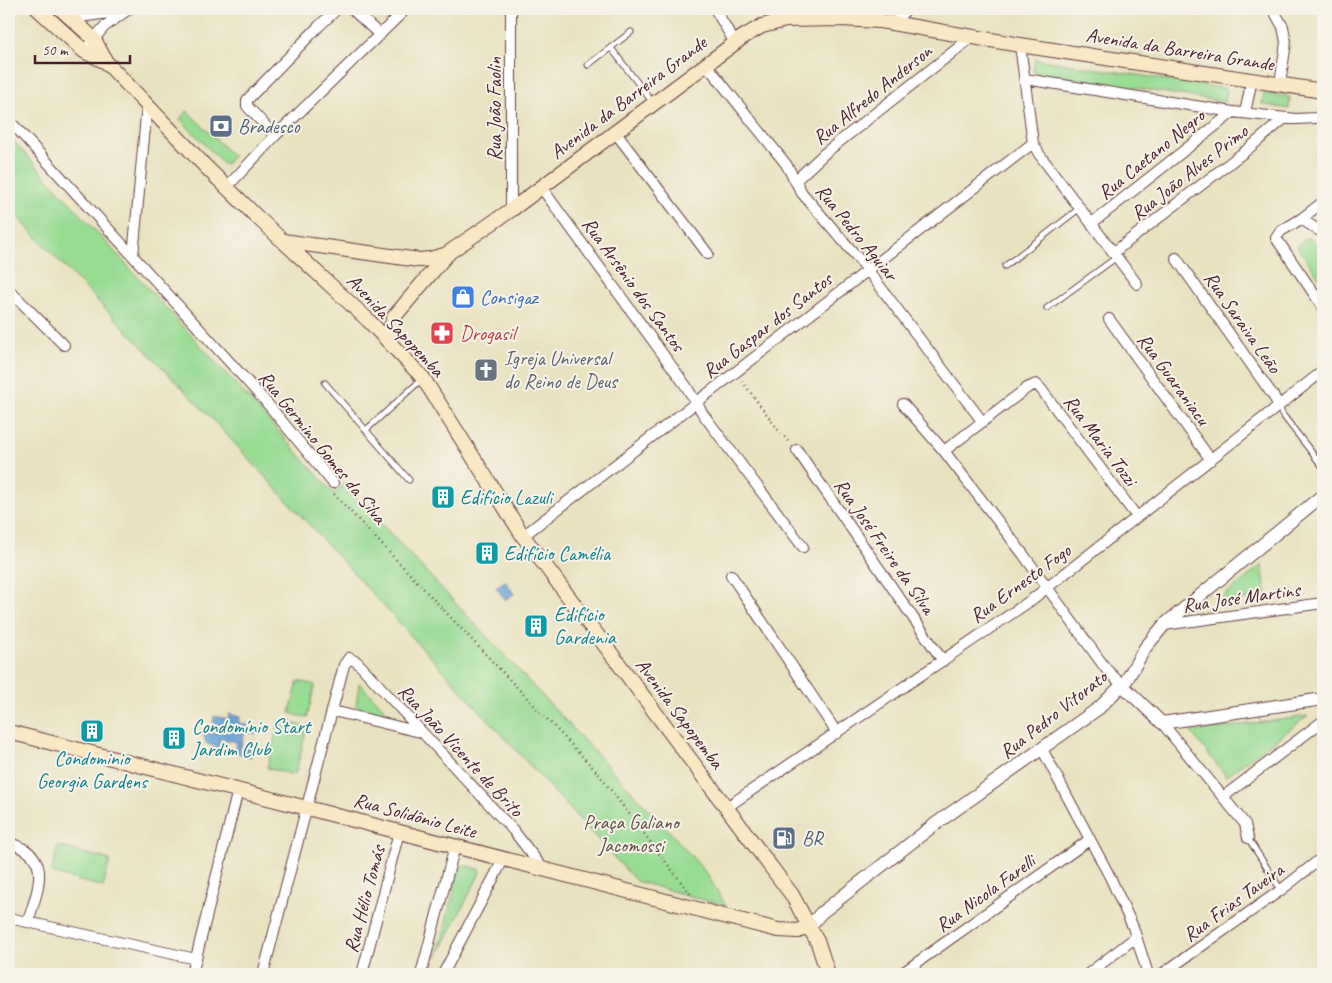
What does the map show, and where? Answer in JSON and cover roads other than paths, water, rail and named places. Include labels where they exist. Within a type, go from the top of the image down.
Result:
[{"type":"main road","name":"Avenida Sapopemba","points":[[38,9],[84,51],[106,62]]},
{"type":"main road","name":"Avenida Sapopemba","points":[[61,9],[75,14],[94,39],[106,62],[147,105],[227,187],[368,320],[423,378],[523,536],[792,895],[810,926],[824,959],[828,974]]},
{"type":"main road","name":"Avenida da Barreira Grande","points":[[394,317],[448,253],[511,210],[734,43],[762,26],[786,20],[794,14],[892,23],[1020,45],[1323,91]]},
{"type":"main road","name":"Avenida da Barreira Grande","points":[[283,241],[410,260],[427,260],[448,253]]},
{"type":"main road","points":[[314,269],[315,255],[326,246]]},
{"type":"main road","points":[[410,260],[420,270],[423,283]]},
{"type":"main road","points":[[368,320],[394,317],[390,330],[390,342]]},
{"type":"main road","name":"Rua Solidônio Leite","points":[[9,732],[787,932],[798,932],[810,926]]},
{"type":"street","points":[[275,136],[247,106],[247,100],[318,26],[337,9]]},
{"type":"street","points":[[352,9],[380,35]]},
{"type":"street","points":[[227,187],[275,136],[406,9]]},
{"type":"street","name":"Rua João Faolin","points":[[511,9],[511,210]]},
{"type":"street","points":[[716,9],[734,43]]},
{"type":"street","points":[[892,23],[907,9]]},
{"type":"street","points":[[1273,9],[1283,27],[1286,42],[1280,84]]},
{"type":"street","points":[[62,31],[75,14],[127,10]]},
{"type":"street","points":[[84,51],[104,27],[127,10]]},
{"type":"street","name":"Rua Alfredo Anderson","points":[[795,181],[825,153],[972,36]]},
{"type":"street","points":[[1020,45],[1033,143],[1039,154],[1137,284]]},
{"type":"street","name":"Rua Pedro Aguiar","points":[[706,64],[786,164],[802,193],[867,270],[982,422]]},
{"type":"street","points":[[1245,113],[1252,79]]},
{"type":"street","points":[[1026,80],[1233,112],[1285,118],[1308,120],[1323,114]]},
{"type":"street","points":[[133,256],[147,105]]},
{"type":"street","name":"Rua Caetano Negro","points":[[1092,224],[1233,112]]},
{"type":"street","name":"Rua João Alves Primo","points":[[1115,255],[1285,118]]},
{"type":"street","name":"Rua Germino Gomes da Silva","points":[[9,120],[266,402],[333,483]]},
{"type":"street","points":[[615,132],[708,254]]},
{"type":"street","name":"Rua Gaspar dos Santos","points":[[523,536],[1033,143]]},
{"type":"street","name":"Rua Arsênio dos Santos","points":[[542,187],[686,386],[696,403],[803,547]]},
{"type":"street","points":[[1323,202],[1276,236],[1323,307]]},
{"type":"street","points":[[1301,219],[1323,233]]},
{"type":"street","name":"Rua Saraiva Leão","points":[[1176,258],[1279,406]]},
{"type":"street","points":[[9,290],[64,345]]},
{"type":"street","name":"Rua Guaraniacu","points":[[1109,318],[1210,460]]},
{"type":"street","name":"Rua Ernesto Fogo","points":[[727,807],[1030,601],[1323,371]]},
{"type":"street","name":"Rua Maria Tozzi","points":[[982,422],[1027,388],[1037,384],[1137,517]]},
{"type":"street","points":[[903,404],[944,451],[1106,669],[1162,723],[1223,796],[1245,824],[1248,838]]},
{"type":"street","points":[[944,451],[982,422]]},
{"type":"street","name":"Rua José Freire da Silva","points":[[798,450],[943,661]]},
{"type":"street","name":"Rua Pedro Vitorato","points":[[810,926],[821,913],[934,825],[1099,708],[1126,681],[1145,648],[1164,625],[1323,495]]},
{"type":"street","points":[[731,574],[837,733]]},
{"type":"street","name":"Rua José Martins","points":[[1164,625],[1323,603]]},
{"type":"street","name":"Rua João Vicente de Brito","points":[[333,711],[344,665],[349,658],[357,662],[513,830],[544,870]]},
{"type":"street","points":[[1162,723],[1323,699]]},
{"type":"street","points":[[263,974],[333,711],[420,732]]},
{"type":"street","points":[[1223,796],[1323,721]]},
{"type":"street","points":[[1042,749],[1110,877],[1136,937],[1148,974]]},
{"type":"street","points":[[192,974],[238,790]]},
{"type":"street","name":"Rua Hélio Tomás","points":[[362,974],[400,832]]},
{"type":"street","name":"Rua Nicola Farelli","points":[[901,974],[1089,840]]},
{"type":"street","points":[[9,843],[27,850],[34,856],[39,866],[36,893],[28,922]]},
{"type":"street","points":[[421,974],[455,846]]},
{"type":"street","name":"Rua Frias Taveira","points":[[1162,974],[1281,890],[1323,857]]},
{"type":"street","points":[[443,974],[503,860]]},
{"type":"street","points":[[9,918],[196,959]]},
{"type":"street","points":[[1088,974],[1136,937]]},
{"type":"lane","points":[[588,65],[631,32]]},
{"type":"lane","points":[[610,48],[653,104]]},
{"type":"lane","points":[[1005,266],[1080,208]]},
{"type":"lane","points":[[1046,308],[1115,255]]},
{"type":"lane","points":[[366,430],[423,378]]},
{"type":"lane","points":[[325,383],[409,480]]},
{"type":"lane","points":[[1279,406],[1282,414],[1323,467]]},
{"type":"lane","points":[[1248,838],[1281,890]]},
{"type":"water","points":[[505,581],[514,594],[505,600],[496,587]]},
{"type":"water","points":[[229,714],[240,717],[239,723],[257,727],[256,734],[245,732],[240,750],[242,752],[247,748],[253,749],[251,757],[234,752],[237,742],[220,738],[218,748],[206,743],[202,729],[218,733],[220,726],[213,724],[214,716],[228,719]]},
{"type":"place","name":"Bradesco","points":[[221,126]]},
{"type":"place","name":"Consigaz","points":[[463,297]]},
{"type":"place","name":"Drogasil","points":[[442,333]]},
{"type":"place","name":"Igreja Universal do Reino de Deus","points":[[486,370]]},
{"type":"place","name":"Edifício Lazuli","points":[[443,497]]},
{"type":"place","name":"Edifício Camélia","points":[[487,553]]},
{"type":"place","name":"Edifício Gardenia","points":[[536,626]]},
{"type":"place","name":"Condominio Georgia Gardens","points":[[92,731]]},
{"type":"place","name":"Condomínio Start Jardim Club","points":[[174,738]]},
{"type":"place","name":"BR","points":[[784,838]]},
{"type":"park label","name":"Praça Galiano Jacomossi","points":[[631,834]]}]
